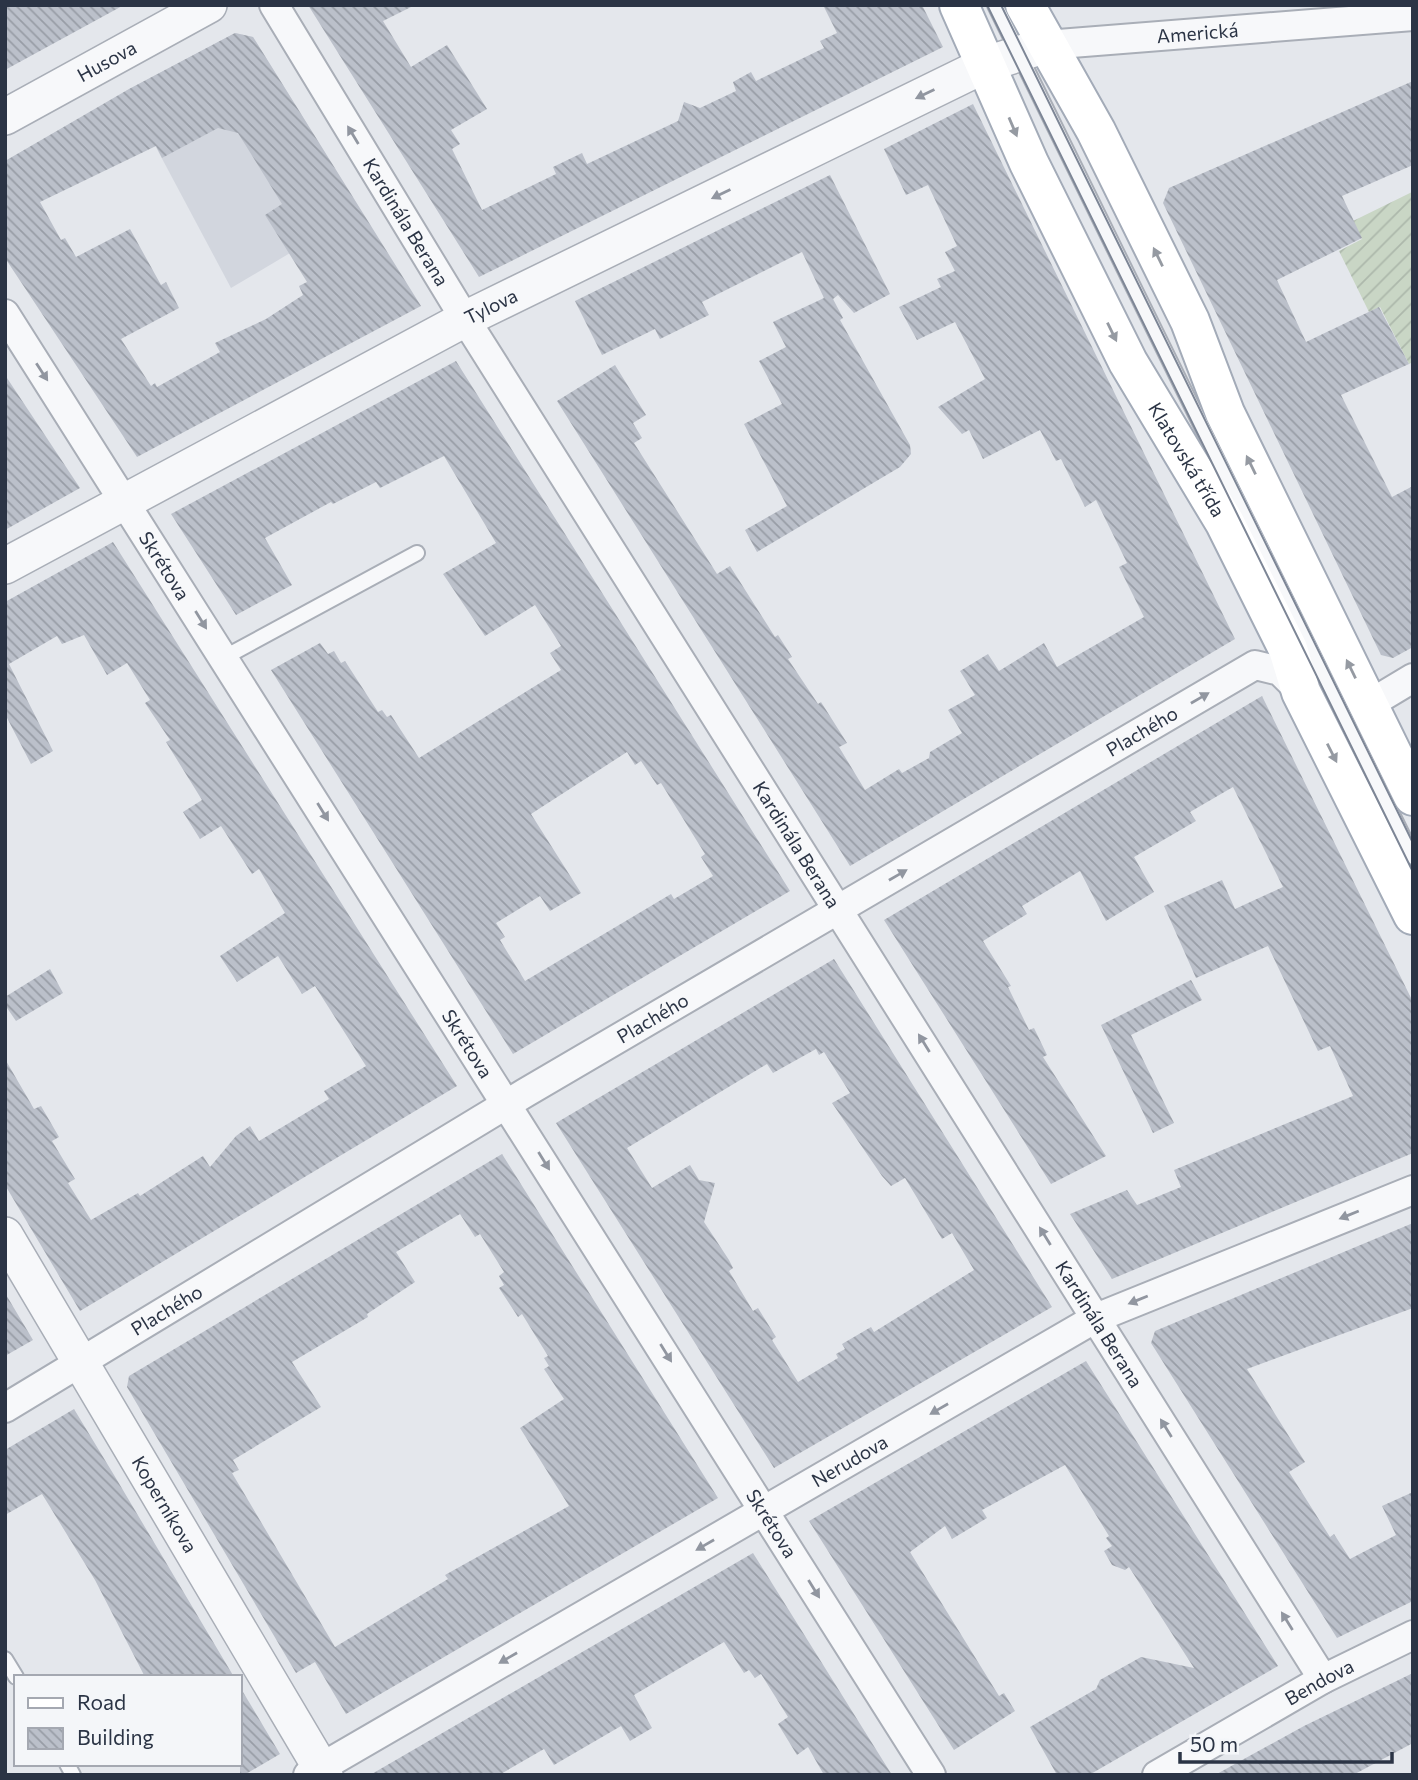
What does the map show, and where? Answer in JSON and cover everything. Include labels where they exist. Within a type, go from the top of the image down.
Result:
[{"type":"main road","name":"Klatovská třída","points":[[959,5],[1017,54],[1096,131],[1184,310],[1226,413],[1413,796]]},
{"type":"main road","name":"Klatovská třída","points":[[1025,5],[1017,54],[1029,163],[1128,362],[1231,535],[1287,649],[1301,692],[1413,915]]},
{"type":"street","name":"Husova","points":[[5,117],[209,5]]},
{"type":"street","name":"Kardinála Berana","points":[[274,5],[465,319],[840,909],[1323,1679]]},
{"type":"street","name":"Americká","points":[[1017,54],[1413,16]]},
{"type":"street","name":"Tylova","points":[[5,566],[465,319],[1017,54]]},
{"type":"street","name":"Skrétova","points":[[5,314],[508,1103],[931,1775]]},
{"type":"street","name":"Plachého","points":[[5,1408],[508,1103],[1255,666],[1280,671],[1301,692]]},
{"type":"street","points":[[1368,705],[1413,678]]},
{"type":"street","name":"Nerudova","points":[[318,1772],[1096,1318],[1413,1189]]},
{"type":"street","name":"Koperníkova","points":[[5,1236],[82,1363],[318,1772]]},
{"type":"street","name":"Bendova","points":[[1157,1775],[1323,1679],[1413,1635]]},
{"type":"lane","name":"Klatovská třída","points":[[995,5],[1413,857]]},
{"type":"lane","points":[[225,657],[417,553]]},
{"type":"lane","points":[[5,1659],[15,1675]]},
{"type":"shaded area","points":[[235,33],[253,37],[361,211],[231,288],[126,91]]},
{"type":"green space","points":[[1412,192],[1413,362],[1409,364],[1380,307],[1369,312],[1339,251],[1362,239],[1353,221]]},
{"type":"building","points":[[5,5],[124,5],[5,70]]},
{"type":"building","points":[[308,5],[415,5],[383,21],[411,67],[447,45],[487,109],[451,130],[460,144],[452,149],[482,210],[556,174],[553,167],[582,153],[587,164],[678,121],[684,102],[700,108],[736,91],[733,82],[751,72],[756,81],[824,48],[820,41],[837,33],[823,5],[922,5],[943,47],[479,277]]},
{"type":"building","points":[[235,33],[253,37],[421,306],[137,457],[5,258],[5,161],[129,89]],"holes":[[[218,128],[238,133],[282,204],[265,215],[307,282],[299,286],[303,295],[266,319],[215,343],[220,352],[157,387],[155,383],[151,386],[121,339],[179,308],[166,282],[161,285],[130,229],[76,257],[65,238],[61,240],[40,202],[156,146],[162,158]]]},
{"type":"building","points":[[1413,81],[1413,165],[1342,196],[1362,238],[1277,280],[1306,342],[1379,307],[1409,364],[1341,395],[1392,497],[1413,486],[1413,647],[1393,658],[1381,655],[1163,203],[1169,188]]},
{"type":"building","points":[[973,104],[1235,639],[850,866],[557,401],[615,365],[646,415],[633,423],[642,438],[634,443],[717,574],[730,566],[775,637],[778,635],[792,657],[788,659],[818,704],[821,702],[847,743],[839,747],[865,790],[899,769],[902,773],[929,758],[930,752],[962,733],[948,710],[975,695],[960,671],[988,654],[999,671],[1044,643],[1057,667],[1144,617],[1119,567],[1127,563],[1096,500],[1085,507],[1061,459],[1056,461],[1040,430],[983,459],[969,430],[962,434],[938,407],[985,379],[955,322],[917,340],[899,307],[941,287],[937,279],[955,271],[945,252],[957,246],[928,185],[906,195],[884,149]]},
{"type":"building","points":[[830,175],[890,294],[854,313],[838,295],[833,299],[843,318],[840,320],[910,445],[911,454],[900,467],[757,552],[745,530],[787,506],[744,424],[782,404],[759,361],[786,347],[773,322],[824,298],[802,252],[702,302],[709,315],[660,339],[655,329],[602,355],[575,301]]},
{"type":"building","points":[[456,361],[790,891],[513,1054],[271,670],[320,643],[328,654],[334,651],[341,663],[345,661],[378,712],[382,710],[387,717],[391,715],[419,758],[561,670],[550,653],[561,646],[535,605],[485,636],[443,574],[496,543],[444,456],[380,488],[376,482],[333,504],[331,502],[265,538],[292,585],[236,615],[171,514]],"holes":[[[627,752],[635,765],[641,761],[657,785],[661,783],[705,854],[701,857],[713,876],[674,899],[671,894],[525,981],[500,940],[505,937],[496,923],[540,896],[550,911],[581,893],[531,814]]]},
{"type":"building","points":[[5,375],[80,488],[5,530]]},
{"type":"building","points":[[113,542],[457,1086],[80,1311],[5,1185],[5,1059],[34,1109],[41,1106],[59,1137],[52,1141],[75,1179],[68,1183],[91,1220],[138,1193],[140,1196],[203,1156],[210,1167],[236,1136],[250,1126],[259,1141],[329,1099],[324,1091],[366,1066],[315,986],[302,994],[278,956],[237,982],[220,956],[285,913],[259,869],[252,874],[221,826],[200,839],[183,812],[202,800],[166,742],[170,740],[145,703],[150,700],[127,663],[107,675],[84,635],[62,644],[57,636],[9,664],[53,751],[31,764],[5,714],[5,602]]},
{"type":"building","points":[[1262,696],[1413,1002],[1413,1153],[1112,1279],[1070,1214],[1127,1190],[1137,1205],[1181,1187],[1174,1170],[1353,1096],[1330,1046],[1318,1051],[1268,946],[1196,978],[1164,906],[1222,880],[1235,909],[1283,887],[1233,787],[1190,812],[1196,821],[1134,857],[1154,892],[1106,921],[1080,871],[1022,906],[1027,914],[983,941],[1011,986],[1008,987],[1029,1030],[1034,1028],[1047,1055],[1043,1057],[1106,1156],[1051,1184],[884,920]]},
{"type":"building","points":[[834,959],[1052,1307],[774,1468],[556,1123]],"holes":[[[816,1049],[819,1055],[824,1052],[850,1093],[832,1103],[882,1176],[891,1186],[905,1178],[942,1239],[952,1233],[974,1270],[874,1332],[871,1327],[842,1344],[845,1349],[836,1354],[838,1358],[798,1382],[772,1340],[776,1337],[758,1308],[753,1311],[729,1271],[733,1268],[729,1260],[704,1222],[715,1183],[699,1180],[690,1165],[652,1188],[627,1148],[767,1064],[773,1073]]]},
{"type":"building","points":[[50,969],[63,993],[16,1021],[5,1005],[5,997]]},
{"type":"building","points":[[1191,980],[1202,1000],[1131,1035],[1174,1123],[1153,1133],[1101,1025]]},
{"type":"building","points":[[502,1154],[718,1498],[346,1714],[315,1662],[296,1673],[127,1387],[129,1376]],"holes":[[[460,1214],[475,1237],[480,1234],[504,1272],[499,1276],[504,1285],[499,1288],[518,1317],[522,1314],[548,1356],[544,1358],[549,1366],[544,1369],[564,1399],[520,1428],[569,1506],[445,1575],[448,1579],[335,1647],[232,1473],[239,1470],[233,1460],[321,1407],[292,1362],[368,1317],[367,1314],[415,1282],[396,1252]]]},
{"type":"building","points":[[1413,1223],[1413,1308],[1247,1369],[1305,1462],[1289,1472],[1330,1537],[1334,1534],[1350,1559],[1396,1535],[1382,1506],[1413,1492],[1413,1601],[1337,1638],[1151,1343],[1155,1331]]},
{"type":"building","points":[[5,1293],[33,1340],[5,1356]]},
{"type":"building","points":[[1086,1361],[1278,1666],[1089,1775],[1057,1775],[1030,1727],[1096,1689],[1100,1680],[1141,1657],[1194,1668],[1129,1567],[1125,1570],[1112,1565],[1104,1551],[1112,1546],[1106,1538],[1109,1536],[1065,1465],[982,1510],[987,1518],[952,1539],[945,1526],[910,1552],[999,1696],[1004,1693],[1015,1711],[954,1750],[809,1521]]},
{"type":"building","points":[[74,1409],[233,1675],[144,1675],[95,1580],[42,1494],[5,1515],[5,1450]]},
{"type":"building","points":[[753,1553],[892,1775],[824,1775],[808,1747],[797,1755],[778,1724],[788,1717],[761,1674],[755,1678],[749,1670],[744,1673],[724,1642],[634,1695],[652,1728],[630,1741],[621,1726],[554,1765],[544,1749],[499,1775],[370,1775]]},
{"type":"building","points":[[1413,1673],[1413,1743],[1353,1775],[1215,1775],[1304,1726]]},
{"type":"building","points":[[242,1690],[280,1754],[240,1775],[242,1766]]},
{"type":"tram line","points":[[987,5],[1413,872]]},
{"type":"tram line","points":[[1001,5],[1413,843]]}]
